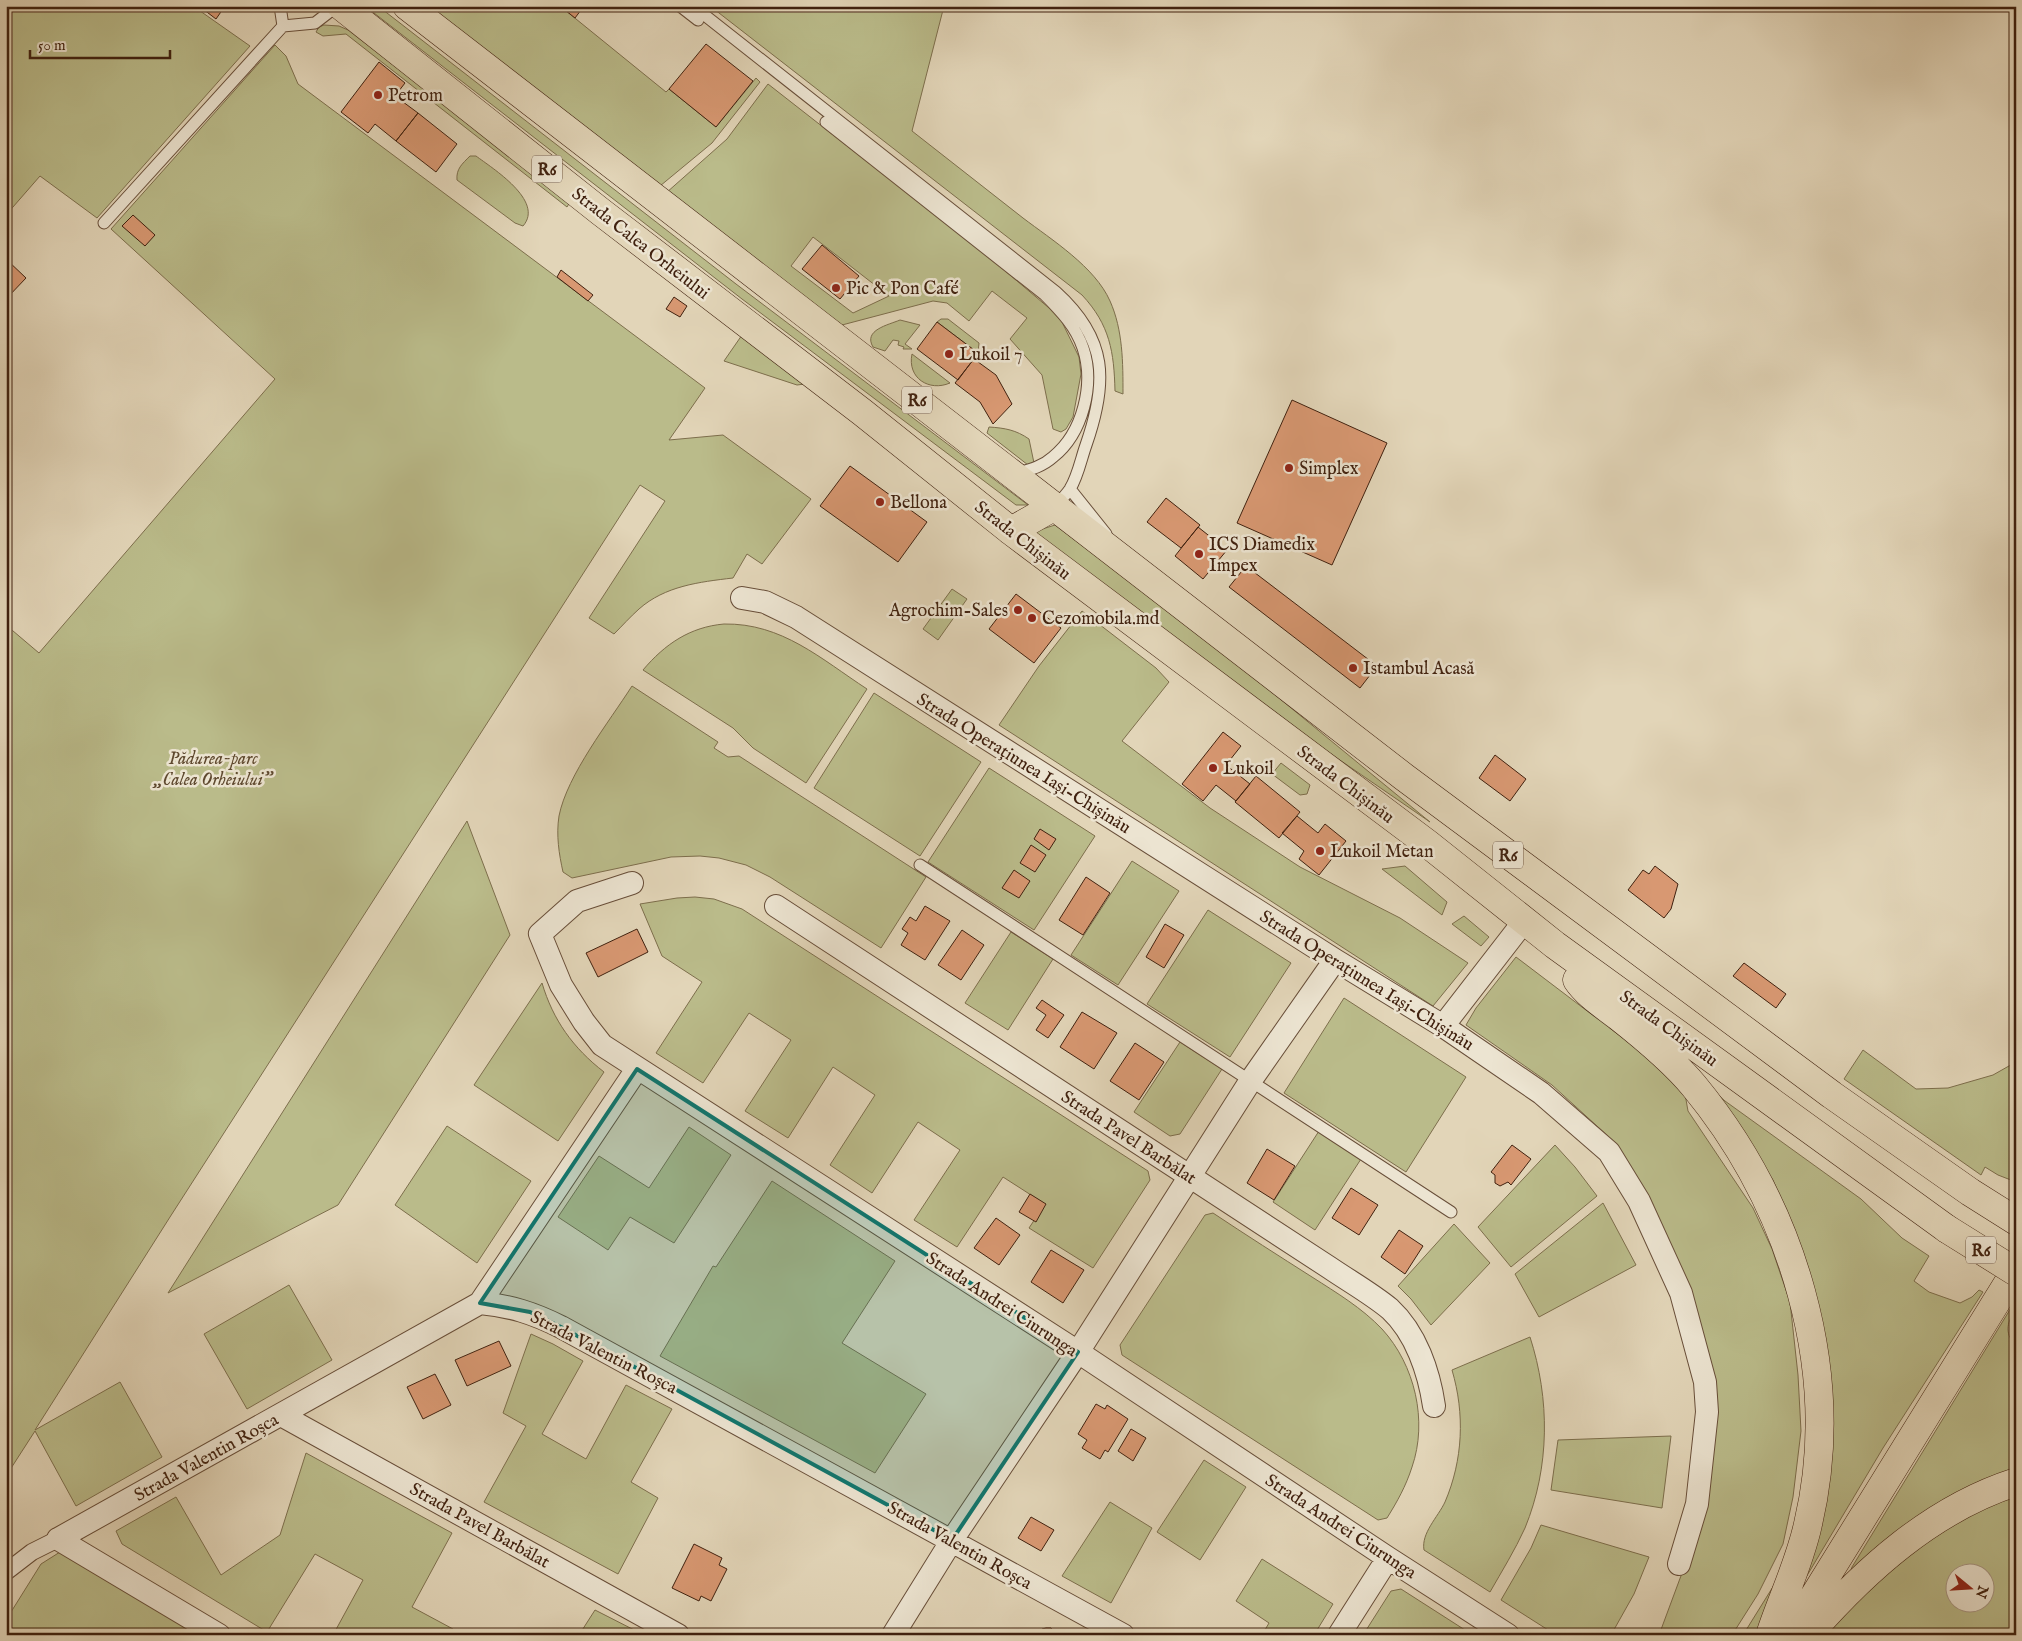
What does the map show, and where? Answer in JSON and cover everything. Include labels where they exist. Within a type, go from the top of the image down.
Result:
[{"type":"highway","name":"Strada Calea Orheiului","points":[[341,6],[608,218],[753,330]]},
{"type":"highway","name":"R6","points":[[407,6],[1013,474],[1062,497],[1128,563],[1404,777],[1824,1089],[1970,1192],[2016,1221]]},
{"type":"highway","name":"Strada Chișinău","points":[[753,330],[862,412],[1011,531],[1428,844],[1555,945],[1947,1229],[2016,1271]]},
{"type":"highway","points":[[1011,531],[1062,497]]},
{"type":"highway","points":[[1555,945],[1579,983],[1644,1037],[1693,1085],[1723,1125],[1751,1169],[1778,1226],[1804,1298],[1817,1365],[1820,1429],[1816,1469],[1808,1524],[1770,1635]]},
{"type":"highway","points":[[1790,1635],[2016,1271]]},
{"type":"highway","points":[[1808,1635],[1845,1594],[1882,1559],[1907,1539],[1954,1510],[2001,1486],[2016,1482]]},
{"type":"street","name":"Strada Operațiunea Iași-Chișinău","points":[[742,598],[765,602],[796,617],[1334,960],[1443,1026],[1541,1093],[1609,1152],[1639,1200],[1680,1293],[1705,1382],[1707,1412],[1697,1504],[1678,1564]]},
{"type":"street","name":"Strada Andrei Ciurunga","points":[[632,883],[577,901],[540,934],[561,985],[584,1022],[602,1045],[1078,1352],[1388,1558],[1508,1635]]},
{"type":"street","name":"Strada Pavel Barbălat","points":[[776,906],[1330,1268],[1390,1310],[1406,1329],[1416,1346],[1430,1380],[1434,1406]]},
{"type":"street","points":[[1443,1026],[1525,920]]},
{"type":"street","points":[[893,1635],[952,1540],[1078,1352],[1251,1080],[1334,960]]},
{"type":"street","points":[[480,1303],[637,1069]]},
{"type":"street","name":"Strada Valentin Roșca","points":[[6,1572],[32,1552],[480,1303],[506,1306],[530,1312],[561,1326],[1123,1635]]},
{"type":"street","name":"Strada Pavel Barbălat","points":[[281,1415],[678,1635]]},
{"type":"street","points":[[58,1539],[219,1635]]},
{"type":"street","points":[[1339,1635],[1388,1558]]},
{"type":"lane","points":[[280,6],[283,26]]},
{"type":"lane","points":[[104,223],[283,26],[315,23],[337,6]]},
{"type":"lane","points":[[680,6],[1032,284],[1069,320],[1078,336],[1087,362],[1087,390],[1081,416],[1065,445],[1053,457],[1035,469],[1013,474]]},
{"type":"lane","points":[[692,6],[1056,292],[1075,310],[1089,330],[1095,344],[1100,362],[1100,386],[1090,433],[1062,497]]},
{"type":"lane","points":[[920,865],[1451,1212]]},
{"type":"highlighted area","points":[[637,1069],[1078,1352],[952,1540],[561,1327],[530,1312],[480,1303]]},
{"type":"green space","points":[[6,6],[193,6],[250,46],[97,218],[40,176],[6,215]]},
{"type":"green space","points":[[365,6],[378,6],[736,284],[1028,505],[1016,505],[742,299]]},
{"type":"green space","points":[[427,6],[560,6],[666,92],[669,89],[716,127],[756,78],[760,82],[712,143],[660,186]]},
{"type":"green space","points":[[710,6],[944,6],[912,131],[1072,255],[1094,277],[1110,301],[1118,323],[1123,394],[1115,391],[1112,351],[1109,340],[1099,317],[1082,295]]},
{"type":"green space","points":[[324,25],[339,26],[348,30],[570,202],[567,207],[346,34],[323,36],[316,32],[319,27]]},
{"type":"green space","name":"Pădurea-parc „Calea Orheiului”","points":[[275,45],[286,56],[298,84],[705,388],[669,440],[723,435],[811,499],[762,564],[747,554],[733,578],[683,586],[660,595],[639,609],[614,634],[589,618],[665,501],[640,485],[35,1430],[120,1382],[162,1457],[76,1506],[35,1431],[6,1476],[6,625],[39,653],[275,379],[111,229]]},
{"type":"green space","points":[[768,84],[984,253],[1049,308],[1062,322],[1079,357],[1081,374],[1073,417],[1066,429],[1061,432],[1053,429],[1042,375],[1010,339],[1027,318],[992,291],[969,321],[947,303],[933,301],[842,325],[666,193],[727,139]],"holes":[[[813,237],[889,296],[853,313],[791,266]]]},
{"type":"green space","points":[[470,156],[476,156],[493,168],[514,186],[522,196],[527,206],[528,216],[523,226],[515,223],[457,180],[462,164]]},
{"type":"green space","points":[[941,319],[948,319],[979,343],[978,353],[937,322]]},
{"type":"green space","points":[[900,320],[920,325],[905,344],[912,349],[903,349],[904,347],[898,345],[899,341],[893,340],[885,351],[873,347],[871,336],[874,332]]},
{"type":"green space","points":[[742,335],[805,384],[797,385],[724,361]]},
{"type":"green space","points":[[912,354],[950,383],[934,386],[921,381],[913,370],[911,363]]},
{"type":"green space","points":[[989,427],[1020,433],[1029,439],[1034,463],[1028,465],[987,433]]},
{"type":"green space","points":[[1055,525],[1218,648],[1430,822],[1302,734],[1033,532]]},
{"type":"green space","points":[[952,589],[967,599],[938,640],[923,629]]},
{"type":"green space","points":[[1082,611],[1156,668],[1169,682],[1122,741],[1210,808],[1300,867],[1400,918],[1468,963],[1433,1006],[999,725],[1039,666]]},
{"type":"green space","points":[[724,624],[745,625],[783,636],[817,655],[867,689],[806,783],[753,748],[733,728],[643,670],[660,652],[679,638],[700,629]]},
{"type":"green space","points":[[632,686],[718,742],[714,748],[728,757],[739,756],[926,877],[881,948],[770,877],[746,865],[719,858],[700,856],[671,857],[572,878],[563,872],[558,830],[563,800],[590,749]]},
{"type":"green space","points":[[874,693],[981,762],[920,856],[814,788]]},
{"type":"green space","points":[[1281,763],[1310,785],[1307,794],[1300,795],[1272,774]]},
{"type":"green space","points":[[989,768],[1095,836],[1034,930],[928,862]]},
{"type":"green space","points":[[467,821],[510,935],[338,1205],[168,1293]]},
{"type":"green space","points":[[1132,861],[1179,891],[1118,985],[1071,955]]},
{"type":"green space","points":[[1405,866],[1447,902],[1442,915],[1382,869]]},
{"type":"green space","points":[[695,897],[714,899],[742,909],[1148,1171],[1150,1180],[1093,1268],[1029,1228],[1045,1204],[1003,1177],[957,1247],[914,1220],[960,1150],[918,1122],[872,1193],[830,1165],[875,1095],[833,1067],[788,1138],[745,1111],[791,1040],[749,1013],[703,1083],[656,1053],[702,982],[662,956],[640,904]]},
{"type":"green space","points":[[1208,910],[1291,963],[1230,1057],[1147,1004]]},
{"type":"green space","points":[[1464,916],[1489,937],[1481,946],[1452,924]]},
{"type":"green space","points":[[1011,932],[1053,959],[1008,1030],[965,1003]]},
{"type":"green space","points":[[1516,957],[1657,1064],[1685,1094],[1688,1111],[1753,1208],[1772,1249],[1790,1302],[1798,1375],[1801,1431],[1793,1497],[1783,1544],[1758,1594],[1732,1635],[1659,1635],[1685,1565],[1701,1511],[1717,1395],[1704,1346],[1629,1165],[1609,1137],[1552,1085],[1466,1025],[1476,1008]]},
{"type":"green space","points":[[542,983],[552,1009],[565,1032],[583,1053],[604,1072],[558,1141],[474,1085]]},
{"type":"green space","points":[[1344,998],[1466,1077],[1406,1172],[1284,1093]]},
{"type":"green space","points":[[1180,1042],[1222,1069],[1180,1134],[1170,1136],[1134,1112]]},
{"type":"green space","points":[[1863,1050],[1916,1089],[1948,1088],[1993,1075],[2016,1062],[2016,1182],[1998,1175],[1985,1167],[1981,1175],[1844,1079]]},
{"type":"green space","points":[[1702,1080],[1725,1101],[1861,1199],[1902,1238],[1929,1256],[1914,1281],[1929,1292],[1960,1303],[1972,1297],[1979,1290],[1983,1292],[1883,1448],[1802,1584],[1820,1516],[1800,1246],[1773,1180]]},
{"type":"green space","points":[[447,1126],[531,1181],[477,1263],[395,1205]]},
{"type":"green space","points":[[689,1127],[731,1155],[674,1243],[630,1217],[608,1250],[558,1217],[599,1156],[649,1188]]},
{"type":"green space","points":[[1319,1131],[1361,1159],[1315,1230],[1273,1202]]},
{"type":"green space","points":[[1555,1145],[1597,1196],[1511,1267],[1478,1227]]},
{"type":"green space","points":[[772,1181],[895,1261],[842,1343],[926,1394],[875,1473],[660,1356],[713,1266],[716,1267]]},
{"type":"green space","points":[[1603,1203],[1636,1265],[1539,1317],[1515,1274]]},
{"type":"green space","points":[[1213,1213],[1358,1308],[1382,1329],[1403,1359],[1415,1394],[1419,1431],[1417,1449],[1410,1474],[1387,1518],[1378,1520],[1122,1355],[1120,1345],[1205,1215]]},
{"type":"green space","points":[[1454,1224],[1490,1263],[1431,1325],[1411,1299],[1398,1286]]},
{"type":"green space","points":[[289,1285],[332,1360],[247,1409],[204,1334]]},
{"type":"green space","points":[[2011,1308],[2015,1311],[2008,1324],[2008,1333],[2016,1346],[2016,1469],[1850,1573],[1852,1567]]},
{"type":"green space","points":[[531,1334],[583,1361],[542,1434],[586,1459],[626,1385],[672,1409],[631,1482],[658,1498],[618,1574],[484,1502],[526,1426],[503,1413]]},
{"type":"green space","points":[[1530,1337],[1537,1361],[1544,1409],[1543,1457],[1533,1505],[1525,1528],[1490,1592],[1424,1550],[1425,1537],[1445,1502],[1456,1470],[1459,1453],[1459,1403],[1452,1370]]},
{"type":"green space","points":[[1671,1436],[1662,1508],[1551,1490],[1558,1440]]},
{"type":"green space","points":[[306,1453],[452,1533],[412,1607],[453,1629],[450,1635],[333,1635],[363,1580],[315,1554],[267,1632],[122,1544],[116,1531],[176,1497],[221,1575],[280,1535]]},
{"type":"green space","points":[[1204,1460],[1246,1487],[1200,1560],[1157,1532]]},
{"type":"green space","points":[[2016,1491],[2016,1635],[1827,1635],[1855,1601],[1888,1570],[1923,1542],[1980,1507]]},
{"type":"green space","points":[[1110,1502],[1152,1528],[1111,1603],[1062,1576]]},
{"type":"green space","points":[[1541,1525],[1649,1557],[1634,1594],[1611,1635],[1556,1635],[1501,1600],[1531,1548]]},
{"type":"green space","points":[[60,1552],[203,1635],[6,1635],[6,1620],[41,1564]]},
{"type":"green space","points":[[1262,1559],[1333,1604],[1314,1635],[1262,1635],[1269,1623],[1236,1601]]},
{"type":"green space","points":[[1789,1561],[1760,1635],[1743,1635]]},
{"type":"green space","points":[[1401,1589],[1472,1635],[1363,1635],[1391,1591]]},
{"type":"green space","points":[[595,1610],[644,1635],[579,1635]]},
{"type":"building","points":[[199,6],[225,6],[216,19]]},
{"type":"building","points":[[560,6],[584,6],[575,18]]},
{"type":"building","points":[[706,44],[753,81],[716,127],[669,89]]},
{"type":"building","points":[[379,62],[405,83],[395,96],[418,113],[396,141],[375,124],[368,133],[341,112]]},
{"type":"building","points":[[418,113],[457,144],[436,172],[396,141]]},
{"type":"building","points":[[133,215],[155,235],[145,246],[122,226]]},
{"type":"building","points":[[822,245],[859,276],[840,299],[802,269]]},
{"type":"building","points":[[6,259],[26,278],[6,299]]},
{"type":"building","points":[[561,270],[593,295],[588,301],[557,277]]},
{"type":"building","points":[[674,297],[687,306],[680,317],[666,309]]},
{"type":"building","points":[[937,322],[978,353],[958,380],[917,349]]},
{"type":"building","points":[[974,359],[996,375],[1012,404],[993,424],[980,402],[955,383]]},
{"type":"building","points":[[1292,400],[1387,443],[1332,565],[1237,523]]},
{"type":"building","points":[[850,466],[927,522],[898,562],[820,506]]},
{"type":"building","points":[[1166,498],[1200,525],[1181,548],[1147,522]]},
{"type":"building","points":[[1198,527],[1227,550],[1203,579],[1175,556]]},
{"type":"building","points":[[1246,566],[1377,666],[1360,688],[1229,587]]},
{"type":"building","points":[[1016,594],[1061,628],[1034,663],[989,629]]},
{"type":"building","points":[[1223,732],[1241,746],[1226,765],[1250,784],[1236,801],[1216,785],[1203,801],[1182,784]]},
{"type":"building","points":[[1495,755],[1526,779],[1510,801],[1479,778]]},
{"type":"building","points":[[1256,776],[1300,812],[1279,838],[1235,802]]},
{"type":"building","points":[[1297,816],[1318,833],[1325,824],[1346,841],[1319,875],[1299,859],[1304,851],[1282,833]]},
{"type":"building","points":[[1040,829],[1056,839],[1049,850],[1034,839]]},
{"type":"building","points":[[1031,845],[1046,855],[1035,872],[1020,863]]},
{"type":"building","points":[[1655,866],[1678,884],[1671,909],[1664,918],[1628,890],[1643,870],[1649,874]]},
{"type":"building","points":[[1014,870],[1030,881],[1019,898],[1002,888]]},
{"type":"building","points":[[1086,877],[1110,893],[1083,935],[1059,920]]},
{"type":"building","points":[[925,906],[950,921],[925,960],[901,945],[908,933],[902,929],[910,917],[916,921]]},
{"type":"building","points":[[1165,924],[1184,935],[1164,968],[1146,957]]},
{"type":"building","points":[[637,929],[648,952],[598,977],[586,953]]},
{"type":"building","points":[[962,930],[984,945],[961,980],[938,965]]},
{"type":"building","points":[[1744,963],[1786,994],[1776,1008],[1733,976]]},
{"type":"building","points":[[1042,1000],[1064,1015],[1048,1038],[1036,1030],[1046,1015],[1036,1008]]},
{"type":"building","points":[[1082,1012],[1117,1033],[1094,1069],[1060,1047]]},
{"type":"building","points":[[1135,1043],[1164,1062],[1139,1100],[1110,1081]]},
{"type":"building","points":[[1512,1145],[1531,1159],[1511,1185],[1508,1182],[1500,1186],[1495,1183],[1495,1175],[1491,1172]]},
{"type":"building","points":[[1267,1149],[1295,1166],[1274,1200],[1247,1183]]},
{"type":"building","points":[[1351,1188],[1378,1205],[1359,1235],[1332,1218]]},
{"type":"building","points":[[1030,1194],[1046,1204],[1036,1222],[1019,1212]]},
{"type":"building","points":[[996,1218],[1020,1235],[999,1265],[974,1248]]},
{"type":"building","points":[[1399,1230],[1423,1246],[1405,1274],[1381,1257]]},
{"type":"building","points":[[1051,1250],[1084,1270],[1063,1303],[1031,1282]]},
{"type":"building","points":[[499,1341],[511,1366],[467,1386],[455,1360]]},
{"type":"building","points":[[435,1374],[451,1405],[423,1419],[407,1387]]},
{"type":"building","points":[[1096,1404],[1105,1409],[1107,1405],[1128,1419],[1108,1452],[1105,1450],[1100,1459],[1082,1448],[1087,1440],[1078,1434]]},
{"type":"building","points":[[1131,1429],[1146,1438],[1133,1461],[1118,1451]]},
{"type":"building","points":[[1031,1517],[1054,1530],[1041,1551],[1018,1538]]},
{"type":"building","points":[[694,1544],[722,1558],[719,1565],[727,1569],[711,1601],[701,1596],[699,1601],[672,1588]]},
{"type":"building","points":[[1051,1628],[1057,1635],[1039,1635],[1042,1629]]},
{"type":"place","name":"Petrom","points":[[378,95]]},
{"type":"place","name":"Pic & Pon Café","points":[[836,288]]},
{"type":"place","name":"Lukoil 7","points":[[949,354]]},
{"type":"place","name":"Simplex","points":[[1289,468]]},
{"type":"place","name":"Bellona","points":[[880,502]]},
{"type":"place","name":"ICS Diamedix Impex","points":[[1199,554]]},
{"type":"place","name":"Agrochim-Sales","points":[[1018,610]]},
{"type":"place","name":"Cezomobila.md","points":[[1032,618]]},
{"type":"place","name":"Istambul Acasă","points":[[1353,668]]},
{"type":"place","name":"Lukoil","points":[[1213,768]]},
{"type":"place","name":"Lukoil Metan","points":[[1320,851]]}]
